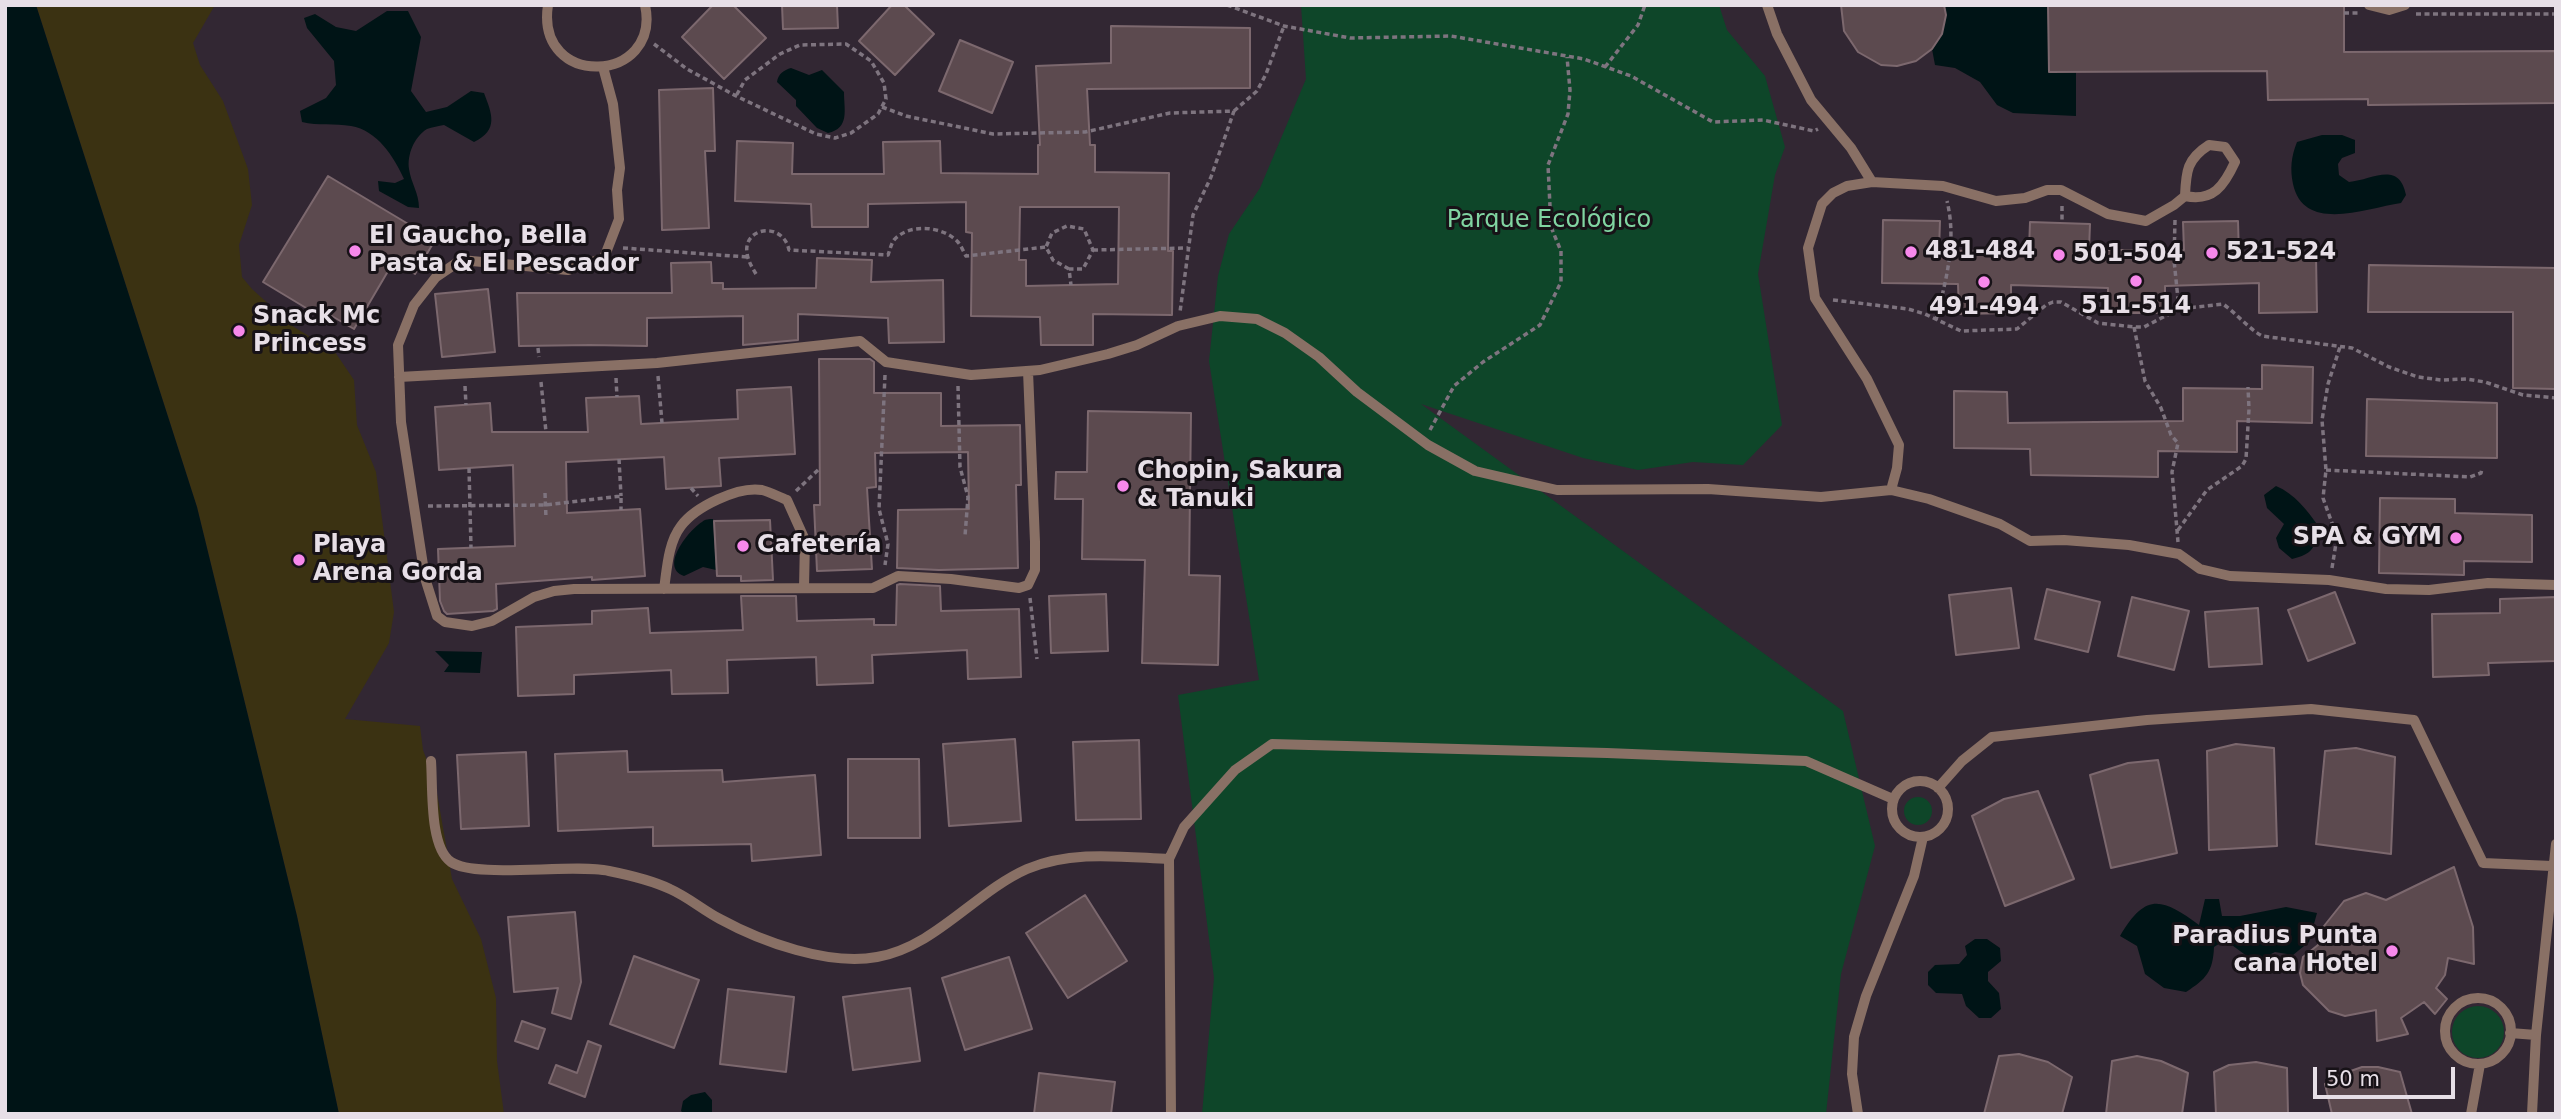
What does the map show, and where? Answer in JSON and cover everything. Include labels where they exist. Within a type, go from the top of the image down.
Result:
[{"type":"lane","points":[[548,5],[547,26],[562,54],[581,65],[603,67],[614,65],[632,54],[643,36],[647,19],[645,5]]},
{"type":"lane","points":[[1767,5],[1777,34],[1811,100],[1851,148],[1872,182]]},
{"type":"lane","points":[[2370,9],[2407,9]]},
{"type":"lane","points":[[603,67],[613,104],[620,168],[617,190],[619,219],[604,258],[569,270],[461,260],[436,277],[414,305],[398,345],[401,422],[425,578],[437,616],[445,622],[472,626],[492,621],[534,597],[554,591],[873,588],[898,576],[951,579],[1019,588],[1028,585],[1035,570],[1028,371]]},
{"type":"lane","points":[[2209,145],[2225,147],[2235,162],[2227,180],[2213,193],[2198,199],[2185,196],[2185,179],[2193,157],[2209,145]]},
{"type":"lane","points":[[1891,490],[1899,445],[1867,379],[1815,298],[1808,248],[1822,205],[1833,193],[1847,186],[1872,182],[1943,186],[1996,201],[2025,198],[2047,190],[2061,190],[2108,214],[2146,221],[2185,196]]},
{"type":"lane","points":[[399,377],[657,363],[860,341],[886,362],[971,375],[1028,371],[1108,354],[1137,345],[1171,329],[1220,316],[1257,319],[1285,333],[1319,356],[1357,392],[1428,445],[1475,471],[1557,490],[1708,489],[1821,497],[1891,490],[1929,499],[2000,524],[2030,541],[2064,540],[2129,545],[2179,554],[2200,569],[2230,576],[2329,580],[2386,589],[2429,590],[2488,583],[2556,585]]},
{"type":"lane","points":[[664,589],[668,556],[681,526],[707,505],[736,491],[761,490],[787,500],[805,540],[804,588]]},
{"type":"lane","points":[[1938,788],[1962,761],[1992,737],[2147,720],[2311,709],[2413,720],[2483,863],[2552,866]]},
{"type":"lane","points":[[1171,1114],[1169,859],[1184,827],[1235,770],[1272,744],[1806,761],[1893,799]]},
{"type":"lane","points":[[431,761],[436,840],[443,854],[463,868],[486,870],[551,867],[606,870],[670,889],[717,918],[750,934],[814,954],[849,959],[878,957],[903,948],[927,936],[1025,870],[1048,861],[1084,856],[1169,859]]},
{"type":"lane","points":[[1913,782],[1931,783],[1938,788],[1947,803],[1945,821],[1933,835],[1923,837],[1905,833],[1893,818],[1893,799],[1898,791],[1913,782]]},
{"type":"lane","points":[[1858,1114],[1852,1074],[1854,1037],[1867,996],[1914,876],[1923,837]]},
{"type":"lane","points":[[2532,1114],[2536,1035],[2556,844]]},
{"type":"lane","points":[[2467,1000],[2488,1000],[2504,1013],[2510,1032],[2504,1051],[2498,1058],[2480,1064],[2469,1063],[2452,1052],[2445,1032],[2451,1013],[2467,1000]]},
{"type":"lane","points":[[2510,1032],[2536,1035]]},
{"type":"lane","points":[[2471,1114],[2480,1064]]},
{"type":"path","points":[[1227,5],[1284,26],[1350,38],[1451,36],[1584,59],[1631,76],[1713,122],[1763,120],[1814,131],[1829,124]]},
{"type":"path","points":[[1236,5],[1238,11]]},
{"type":"path","points":[[1605,67],[1637,25],[1645,5]]},
{"type":"path","points":[[2344,13],[2370,9]]},
{"type":"path","points":[[2407,9],[2556,15]]},
{"type":"path","points":[[1171,329],[1182,305],[1193,215],[1211,177],[1234,111],[1257,91],[1284,26]]},
{"type":"path","points":[[643,36],[687,69],[736,96],[816,135],[835,138],[851,133],[878,114],[886,99],[884,83],[871,61],[846,44],[800,45],[780,54],[746,80],[736,96]]},
{"type":"path","points":[[1428,445],[1430,429],[1454,386],[1483,362],[1540,325],[1561,282],[1561,251],[1551,227],[1548,165],[1568,114],[1570,90],[1567,57]]},
{"type":"path","points":[[881,107],[906,116],[993,134],[1085,132],[1170,113],[1234,111]]},
{"type":"path","points":[[1936,320],[1949,265],[1952,232],[1943,186]]},
{"type":"path","points":[[2174,205],[2174,260],[2179,309]]},
{"type":"path","points":[[1046,247],[1052,233],[1067,226],[1084,229],[1093,250]]},
{"type":"path","points":[[756,274],[747,257],[746,245],[752,236],[763,231],[774,230],[784,238],[789,250],[888,255],[892,242],[903,233],[929,229],[942,231],[957,241],[966,256],[1046,247]]},
{"type":"path","points":[[608,247],[747,257]]},
{"type":"path","points":[[1046,247],[1053,260],[1069,269],[1083,269],[1093,250]]},
{"type":"path","points":[[1093,250],[1188,248]]},
{"type":"path","points":[[1069,269],[1071,285]]},
{"type":"path","points":[[1815,298],[1908,309],[1961,331],[2017,329],[2046,305],[2060,302],[2098,323],[2134,327],[2144,327],[2179,309],[2223,303],[2262,337],[2352,348],[2389,367],[2418,377],[2485,382],[2523,395],[2556,398]]},
{"type":"path","points":[[2134,327],[2145,381],[2161,408],[2171,435],[2178,443],[2172,472],[2179,554]]},
{"type":"path","points":[[2329,580],[2337,537],[2323,498],[2326,470],[2322,420],[2328,384],[2340,347]]},
{"type":"path","points":[[538,348],[546,432]]},
{"type":"path","points":[[886,362],[879,509],[888,544],[884,570],[898,576]]},
{"type":"path","points":[[657,363],[662,423]]},
{"type":"path","points":[[957,373],[960,467],[968,497],[965,536]]},
{"type":"path","points":[[2177,531],[2207,490],[2242,466],[2246,459],[2248,387]]},
{"type":"path","points":[[619,459],[621,510]]},
{"type":"path","points":[[469,468],[471,548]]},
{"type":"path","points":[[2326,470],[2470,477],[2481,473],[2482,469]]},
{"type":"path","points":[[787,500],[819,470]]},
{"type":"path","points":[[545,493],[546,517]]},
{"type":"path","points":[[415,506],[545,505],[621,496]]},
{"type":"path","points":[[1028,585],[1037,659]]},
{"type":"green space","name":"Parque Ecológico","points":[[1301,5],[1719,5],[1727,30],[1765,76],[1785,147],[1775,175],[1758,274],[1782,425],[1743,465],[1693,462],[1638,470],[1583,458],[1421,404],[1843,711],[1875,846],[1841,974],[1826,1114],[1202,1114],[1214,978],[1178,695],[1259,680],[1209,361],[1218,276],[1229,234],[1260,188],[1306,79]]},
{"type":"green space","points":[[1918,797],[1928,801],[1932,811],[1928,821],[1918,825],[1908,821],[1904,811],[1908,801]]},
{"type":"green space","points":[[2478,1006],[2488,1008],[2496,1014],[2502,1022],[2502,1042],[2496,1050],[2488,1056],[2478,1058],[2468,1056],[2460,1050],[2454,1042],[2452,1032],[2454,1022],[2460,1014],[2468,1008]]},
{"type":"sand","name":"Playa Arena Gorda","points":[[36,5],[215,5],[193,43],[200,65],[223,101],[248,169],[252,205],[239,245],[242,277],[294,327],[335,352],[354,380],[357,425],[376,472],[394,612],[389,643],[345,719],[420,726],[423,750],[435,782],[452,879],[481,939],[496,998],[497,1061],[504,1114],[339,1114],[297,916],[197,507]]},
{"type":"shaded area","points":[[5,5],[36,5],[197,507],[297,916],[339,1114],[5,1114]]},
{"type":"shaded area","points":[[1944,5],[2048,5],[2049,72],[2076,72],[2076,116],[2013,113],[1997,105],[1980,82],[1955,68],[1935,65],[1932,49],[1942,34]]},
{"type":"shaded area","points":[[387,11],[408,11],[421,37],[411,91],[426,112],[447,107],[471,91],[484,93],[491,115],[487,132],[474,142],[444,125],[427,129],[418,137],[410,152],[409,164],[419,208],[408,207],[379,191],[378,181],[395,183],[404,179],[390,154],[377,139],[351,126],[302,122],[300,111],[326,98],[336,85],[334,61],[307,28],[304,18],[315,14],[336,27],[356,31]]},
{"type":"shaded area","points":[[791,68],[809,75],[822,70],[844,92],[843,123],[835,131],[828,133],[817,128],[796,106],[796,100],[777,82],[782,73]]},
{"type":"shaded area","points":[[2322,135],[2342,135],[2355,140],[2355,153],[2342,158],[2338,164],[2339,175],[2349,182],[2391,175],[2402,184],[2406,195],[2401,203],[2338,214],[2310,209],[2299,199],[2293,184],[2292,158],[2297,142]]},
{"type":"shaded area","points":[[2276,486],[2295,498],[2319,527],[2312,549],[2305,555],[2292,559],[2279,548],[2276,538],[2284,524],[2267,508],[2264,495]]},
{"type":"shaded area","points":[[713,519],[716,570],[703,567],[684,576],[674,565],[679,549],[696,526],[704,520]]},
{"type":"shaded area","points":[[435,651],[482,652],[480,673],[444,672],[449,665]]},
{"type":"shaded area","points":[[2205,899],[2219,899],[2222,916],[2240,916],[2286,907],[2317,913],[2309,942],[2293,955],[2275,952],[2255,962],[2225,940],[2214,947],[2210,969],[2199,983],[2186,992],[2164,988],[2145,974],[2137,946],[2120,936],[2138,912],[2155,904],[2175,909],[2199,925]]},
{"type":"shaded area","points":[[1975,939],[1987,939],[2000,948],[2001,961],[1988,972],[1988,981],[1999,993],[2001,1009],[1991,1018],[1979,1018],[1966,1006],[1962,994],[1936,993],[1928,985],[1928,972],[1935,965],[1959,964],[1967,955],[1965,946]]},
{"type":"shaded area","points":[[705,1092],[712,1100],[712,1114],[684,1114],[681,1111],[683,1101],[691,1095]]},
{"type":"building","points":[[713,5],[733,5],[766,38],[724,79],[682,37]]},
{"type":"building","points":[[782,5],[837,5],[838,28],[783,29]]},
{"type":"building","points":[[892,5],[904,5],[934,34],[895,75],[859,41]]},
{"type":"building","points":[[1841,5],[1944,5],[1946,15],[1942,34],[1932,49],[1916,61],[1897,66],[1881,65],[1858,52],[1844,31]]},
{"type":"building","points":[[2048,5],[2344,5],[2344,52],[2556,51],[2556,103],[2368,105],[2368,99],[2268,100],[2267,71],[2049,72]]},
{"type":"building","points":[[1111,26],[1250,28],[1250,88],[1087,89],[1090,145],[1095,145],[1095,172],[1169,173],[1168,251],[1173,251],[1172,315],[1093,314],[1093,345],[1041,345],[1040,317],[971,316],[972,233],[966,232],[966,202],[868,204],[868,227],[812,227],[811,204],[735,201],[737,141],[793,143],[792,174],[884,174],[883,142],[940,141],[941,173],[1038,174],[1040,145],[1036,66],[1111,63]],"holes":[[[1020,207],[1119,207],[1118,284],[1026,286],[1026,260],[1019,260]]]},
{"type":"building","points":[[960,40],[1013,62],[992,113],[939,91]]},
{"type":"building","points":[[713,88],[715,151],[705,151],[709,228],[662,230],[659,90]]},
{"type":"building","name":"El Gaucho, Bella Pasta & El Pescador","points":[[328,176],[435,240],[415,274],[394,261],[354,329],[325,312],[321,317],[263,282]]},
{"type":"building","points":[[1883,220],[1940,221],[1939,251],[2029,250],[2030,222],[2090,224],[2089,250],[2184,250],[2183,222],[2238,221],[2239,256],[2316,256],[2317,312],[2259,313],[2259,283],[2165,286],[2165,313],[2108,313],[2108,288],[2011,285],[2011,313],[1959,314],[1958,284],[1882,283]]},
{"type":"building","points":[[817,258],[872,260],[871,282],[943,280],[944,342],[889,343],[888,318],[798,314],[798,340],[743,345],[743,316],[647,318],[647,346],[519,346],[517,293],[672,293],[671,263],[711,262],[712,283],[723,283],[723,289],[816,288]]},
{"type":"building","points":[[2369,265],[2556,268],[2556,389],[2513,388],[2513,312],[2368,312]]},
{"type":"building","points":[[488,289],[495,352],[442,357],[435,294]]},
{"type":"building","points":[[819,359],[870,359],[874,362],[874,393],[941,393],[941,426],[1020,425],[1021,485],[1016,485],[1018,568],[897,568],[898,510],[969,509],[968,452],[875,453],[876,487],[867,488],[872,569],[817,571],[814,505],[820,505]]},
{"type":"building","points":[[2262,365],[2313,367],[2312,423],[2237,421],[2237,452],[2158,451],[2158,477],[2031,475],[2030,449],[1954,448],[1954,391],[2007,392],[2008,423],[2183,421],[2183,388],[2262,389]]},
{"type":"building","points":[[791,387],[795,454],[719,458],[721,486],[666,489],[664,457],[566,462],[567,513],[640,509],[645,576],[496,584],[497,609],[447,614],[444,611],[440,601],[438,549],[515,546],[513,465],[439,470],[435,407],[490,403],[492,432],[588,432],[586,398],[639,396],[641,424],[738,419],[737,390]]},
{"type":"building","points":[[2367,399],[2497,403],[2497,458],[2366,456]]},
{"type":"building","name":"Chopin, Sakura & Tanuki","points":[[1088,411],[1191,413],[1189,575],[1220,576],[1218,665],[1142,663],[1145,560],[1082,559],[1083,499],[1055,499],[1056,472],[1087,472]]},
{"type":"building","name":"SPA & GYM","points":[[2380,498],[2455,499],[2455,513],[2532,515],[2532,562],[2464,561],[2464,575],[2379,573]]},
{"type":"building","name":"Cafetería","points":[[770,520],[773,580],[741,581],[741,576],[717,576],[714,521]]},
{"type":"building","points":[[897,585],[940,586],[941,611],[1019,609],[1021,677],[968,679],[967,650],[872,655],[873,683],[817,685],[816,657],[727,660],[728,693],[672,694],[671,670],[574,675],[574,694],[518,696],[516,627],[592,624],[592,611],[648,608],[650,633],[743,630],[741,596],[796,596],[797,621],[874,619],[874,625],[896,625]]},
{"type":"building","points":[[2011,588],[2019,648],[1956,655],[1949,595]]},
{"type":"building","points":[[2047,589],[2100,602],[2088,652],[2035,639]]},
{"type":"building","points":[[2335,592],[2355,643],[2308,661],[2288,610]]},
{"type":"building","points":[[1106,594],[1108,651],[1051,653],[1049,596]]},
{"type":"building","points":[[2132,597],[2189,611],[2174,670],[2118,656]]},
{"type":"building","points":[[2556,597],[2556,661],[2488,663],[2489,675],[2433,677],[2432,614],[2500,613],[2500,599]]},
{"type":"building","points":[[2258,608],[2262,664],[2209,667],[2205,612]]},
{"type":"building","points":[[1015,739],[1021,821],[949,826],[943,744]]},
{"type":"building","points":[[1139,740],[1141,819],[1076,820],[1073,742]]},
{"type":"building","points":[[2236,744],[2274,748],[2277,846],[2209,850],[2207,751]]},
{"type":"building","points":[[2356,748],[2395,757],[2391,854],[2316,844],[2325,751]]},
{"type":"building","points":[[627,751],[628,772],[722,770],[723,782],[815,775],[821,855],[752,861],[751,844],[653,846],[653,827],[558,831],[555,754]]},
{"type":"building","points":[[526,752],[529,826],[461,829],[457,755]]},
{"type":"building","points":[[848,759],[919,759],[920,838],[848,838]]},
{"type":"building","points":[[2158,760],[2177,853],[2111,868],[2090,775],[2128,763]]},
{"type":"building","points":[[2038,791],[2074,879],[2005,906],[1972,816],[2004,799]]},
{"type":"building","name":"Paradius Punta cana Hotel","points":[[2454,867],[2473,927],[2474,964],[2448,958],[2445,975],[2436,988],[2447,999],[2435,1014],[2424,1002],[2401,1018],[2408,1034],[2377,1041],[2376,1010],[2345,1016],[2329,1011],[2303,985],[2300,973],[2303,957],[2318,945],[2320,931],[2344,901],[2366,893],[2386,900]]},
{"type":"building","points":[[1085,895],[1127,961],[1068,998],[1026,933]]},
{"type":"building","points":[[575,912],[581,982],[571,1019],[552,1013],[558,988],[514,992],[508,917]]},
{"type":"building","points":[[634,956],[699,980],[674,1048],[610,1024]]},
{"type":"building","points":[[1009,957],[1032,1029],[965,1050],[942,978]]},
{"type":"building","points":[[910,988],[920,1061],[853,1070],[843,997]]},
{"type":"building","points":[[728,989],[794,997],[786,1072],[720,1064]]},
{"type":"building","points":[[522,1021],[545,1029],[538,1049],[515,1041]]},
{"type":"building","points":[[588,1041],[601,1046],[585,1097],[549,1083],[556,1065],[577,1073]]},
{"type":"building","points":[[2019,1054],[2048,1062],[2072,1077],[2062,1114],[1984,1114],[1999,1056]]},
{"type":"building","points":[[2137,1056],[2161,1061],[2188,1073],[2182,1114],[2106,1114],[2112,1061]]},
{"type":"building","points":[[2256,1062],[2287,1068],[2288,1114],[2216,1114],[2214,1072],[2229,1065]]},
{"type":"building","points":[[2362,1067],[2400,1072],[2412,1114],[2332,1114],[2325,1084]]},
{"type":"building","points":[[1039,1073],[1115,1082],[1111,1114],[1034,1114]]},
{"type":"place","name":"El Gaucho, Bella Pasta & El Pescador","points":[[355,251]]},
{"type":"place","name":"481-484","points":[[1911,252]]},
{"type":"place","name":"521-524","points":[[2212,253]]},
{"type":"place","name":"501-504","points":[[2059,255]]},
{"type":"place","name":"511-514","points":[[2136,281]]},
{"type":"place","name":"491-494","points":[[1984,282]]},
{"type":"place","name":"Snack Mc Princess","points":[[239,331]]},
{"type":"place","name":"Chopin, Sakura & Tanuki","points":[[1123,486]]},
{"type":"place","name":"SPA & GYM","points":[[2456,538]]},
{"type":"place","name":"Cafetería","points":[[743,546]]},
{"type":"place","name":"Playa Arena Gorda","points":[[299,560]]},
{"type":"place","name":"Paradius Punta cana Hotel","points":[[2392,951]]}]
